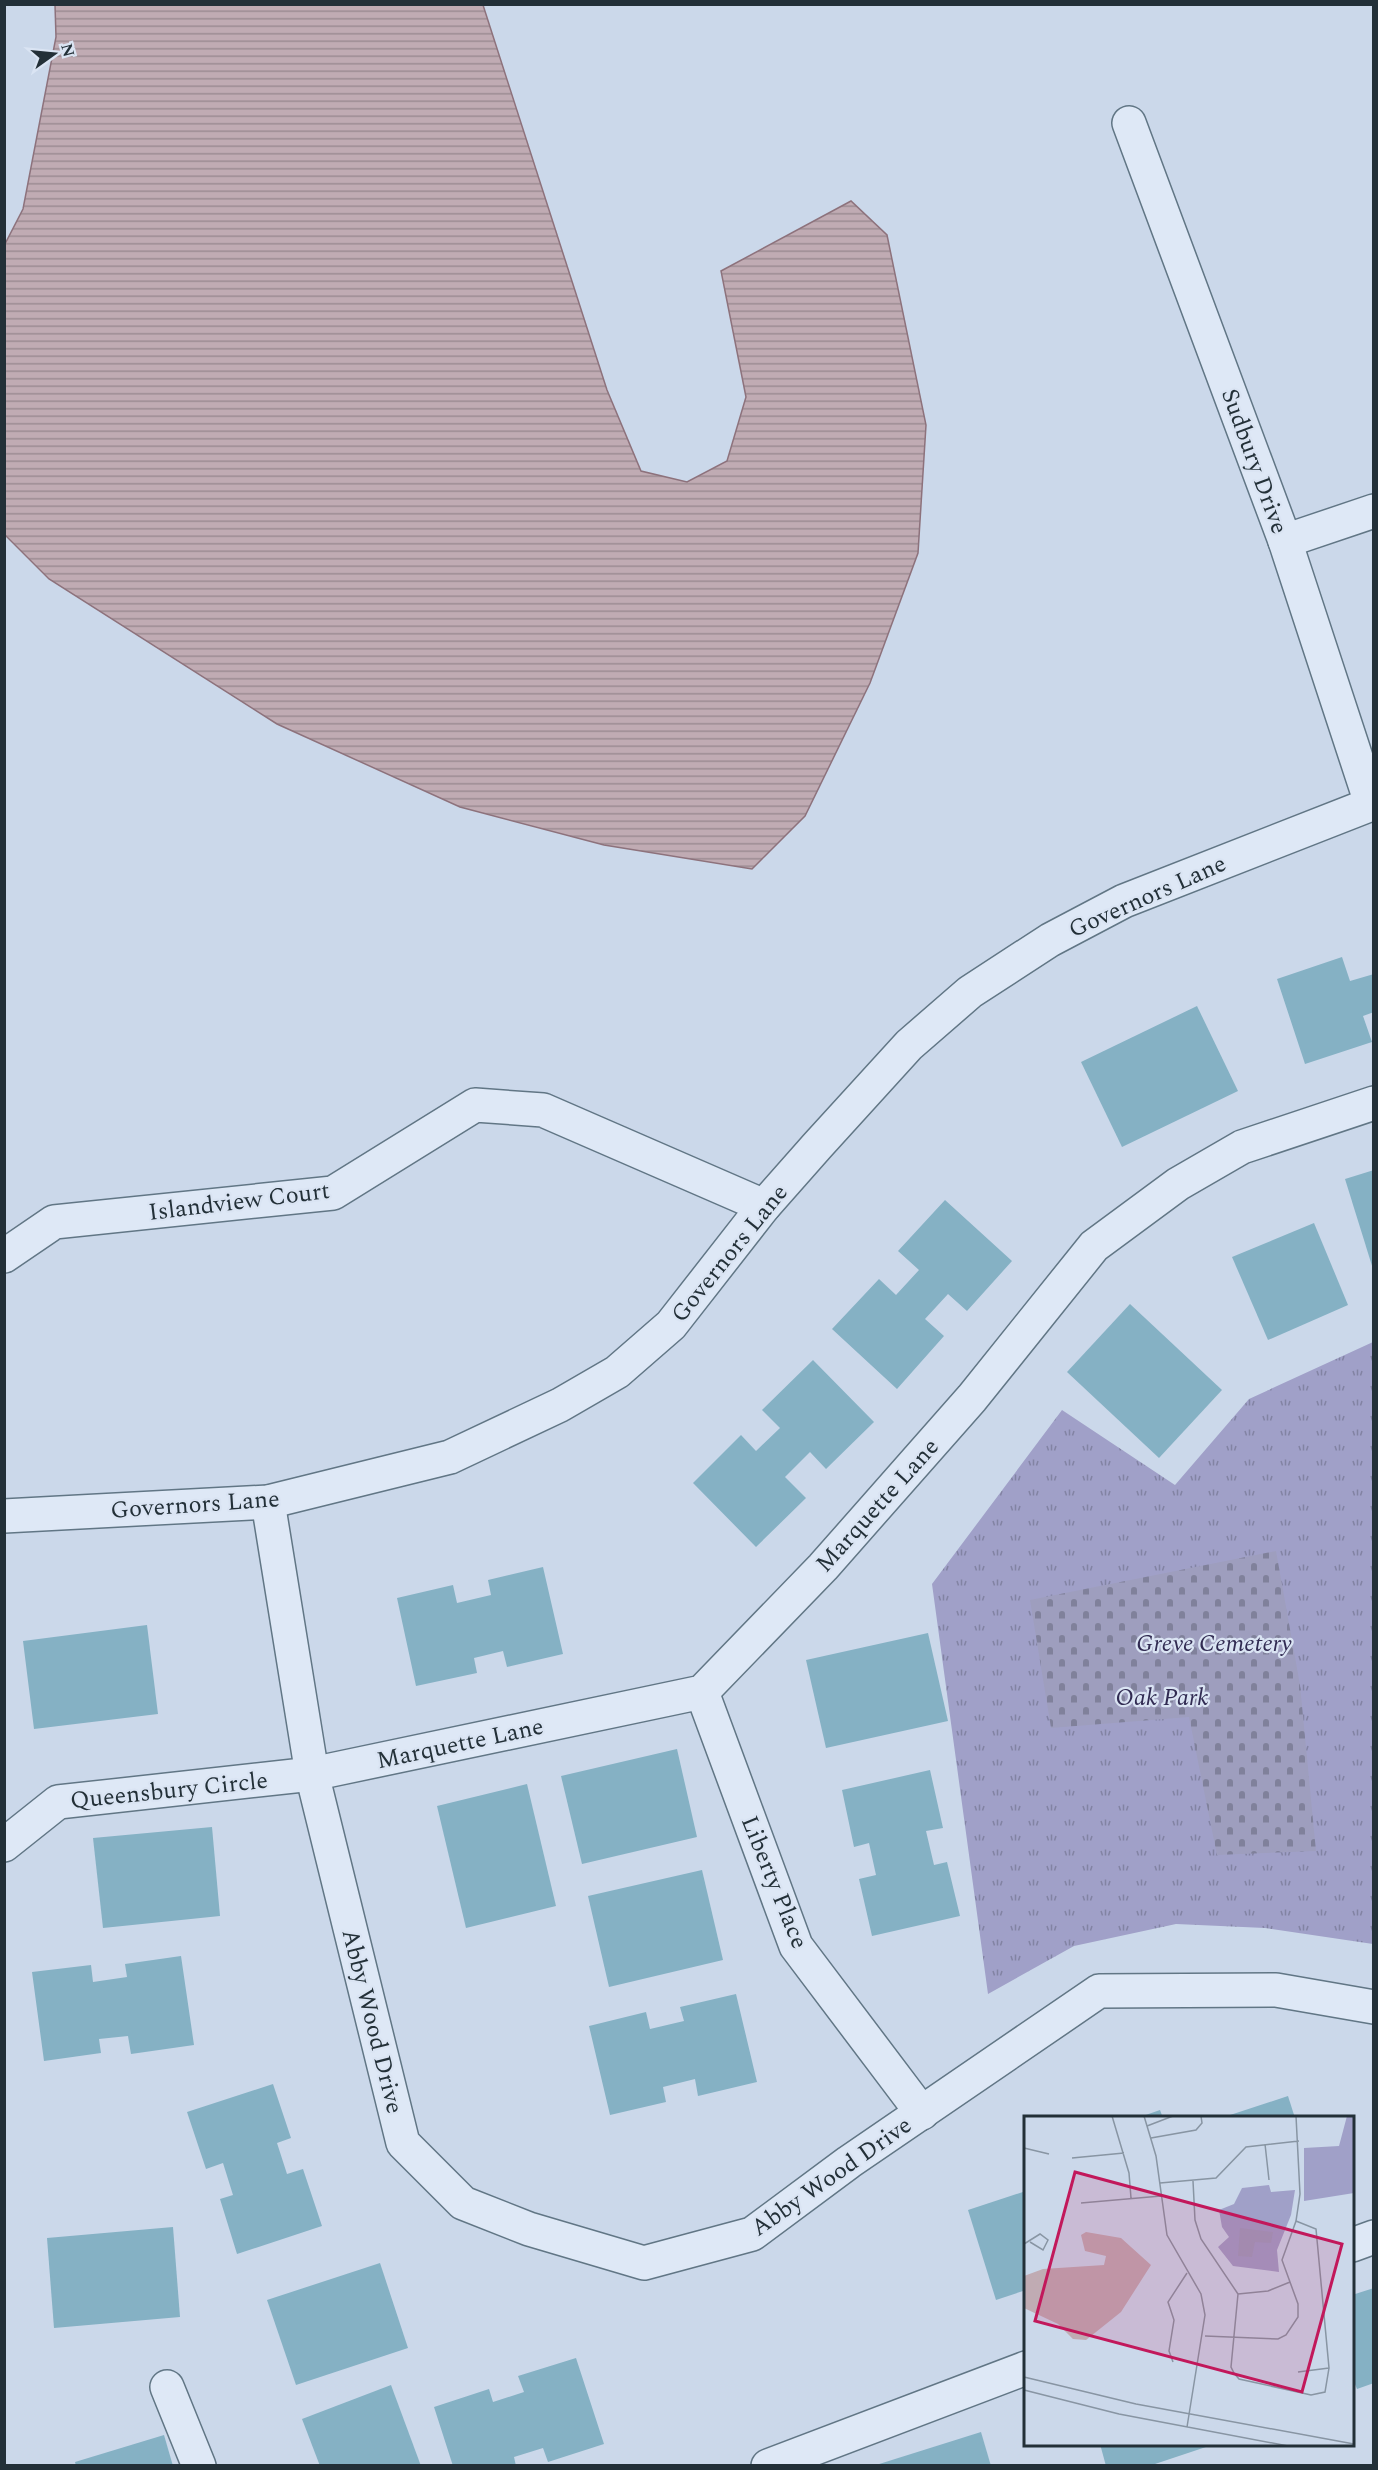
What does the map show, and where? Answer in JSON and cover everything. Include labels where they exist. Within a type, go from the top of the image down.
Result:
[{"type":"street","name":"Sudbury Drive","points":[[1129,123],[1285,541],[1372,803]]},
{"type":"street","points":[[1285,541],[1374,510]]},
{"type":"street","name":"Governors Lane","points":[[4,1516],[268,1502],[450,1457],[560,1405],[617,1372],[670,1325],[764,1206],[909,1045],[970,992],[1050,940],[1124,901],[1372,803]]},
{"type":"street","name":"Marquette Lane","points":[[312,1774],[702,1692],[823,1567],[972,1398],[1094,1246],[1178,1184],[1242,1147],[1374,1103]]},
{"type":"street","name":"Islandview Court","points":[[4,1256],[54,1222],[333,1193],[475,1105],[543,1110],[764,1206]]},
{"type":"street","name":"Abby Wood Drive","points":[[268,1502],[312,1774],[403,2144],[463,2203],[529,2229],[644,2263],[752,2234],[849,2162],[1099,1991],[1275,1990],[1374,2007]]},
{"type":"street","name":"Liberty Place","points":[[702,1692],[796,1946],[922,2113]]},
{"type":"street","name":"Queensbury Circle","points":[[4,1845],[58,1802],[312,1774]]},
{"type":"street","points":[[1354,2245],[1374,2237]]},
{"type":"street","points":[[768,2466],[1024,2369]]},
{"type":"street","points":[[167,2387],[199,2466]]},
{"type":"green space","name":"Oak Park","points":[[1373,1342],[1373,1944],[1265,1928],[1176,1924],[1074,1946],[988,1994],[932,1584],[1062,1410],[1175,1485],[1249,1399]]},
{"type":"green space","name":"Greve Cemetery","points":[[1276,1551],[1300,1685],[1316,1851],[1217,1855],[1189,1717],[1051,1728],[1030,1600]]},
{"type":"shaded area","points":[[55,5],[483,5],[607,390],[641,471],[687,482],[727,461],[746,397],[721,271],[851,201],[887,235],[926,425],[918,553],[870,683],[805,816],[752,869],[604,845],[460,807],[277,724],[49,579],[5,535],[5,244],[23,209],[56,37]]},
{"type":"building","points":[[1342,957],[1350,981],[1374,974],[1374,1012],[1363,1016],[1372,1042],[1305,1064],[1277,979]]},
{"type":"building","points":[[1197,1006],[1238,1091],[1122,1147],[1081,1062]]},
{"type":"building","points":[[1374,1170],[1374,1269],[1373,1269],[1345,1179]]},
{"type":"building","points":[[945,1200],[1012,1261],[967,1311],[948,1294],[925,1319],[944,1336],[897,1389],[832,1329],[879,1279],[896,1295],[919,1270],[898,1251]]},
{"type":"building","points":[[1314,1223],[1348,1305],[1268,1340],[1232,1257]]},
{"type":"building","points":[[1130,1304],[1222,1390],[1159,1458],[1067,1372]]},
{"type":"building","points":[[813,1360],[874,1422],[826,1469],[810,1452],[785,1477],[806,1498],[756,1547],[693,1483],[741,1435],[756,1451],[780,1428],[762,1410]]},
{"type":"building","points":[[543,1567],[563,1654],[507,1667],[503,1651],[474,1658],[477,1673],[416,1686],[397,1598],[453,1585],[457,1603],[491,1595],[488,1580]]},
{"type":"building","points":[[147,1625],[158,1714],[34,1729],[23,1641]]},
{"type":"building","points":[[928,1633],[948,1721],[826,1748],[806,1660]]},
{"type":"building","points":[[677,1749],[697,1837],[582,1864],[561,1776]]},
{"type":"building","points":[[930,1770],[943,1828],[926,1831],[934,1865],[947,1862],[960,1916],[872,1936],[859,1879],[876,1875],[869,1843],[854,1847],[842,1790]]},
{"type":"building","points":[[527,1784],[556,1906],[466,1928],[437,1806]]},
{"type":"building","points":[[212,1827],[220,1916],[103,1928],[93,1838]]},
{"type":"building","points":[[702,1870],[723,1960],[609,1987],[588,1896]]},
{"type":"building","points":[[181,1956],[194,2045],[131,2054],[128,2036],[99,2039],[101,2053],[44,2061],[32,1972],[91,1965],[93,1982],[127,1977],[125,1964]]},
{"type":"building","points":[[736,1994],[757,2082],[698,2096],[695,2079],[663,2087],[666,2102],[610,2115],[589,2026],[646,2012],[650,2029],[684,2021],[680,2007]]},
{"type":"building","points":[[273,2084],[291,2138],[277,2143],[287,2174],[303,2169],[322,2226],[237,2254],[220,2199],[233,2195],[223,2163],[206,2169],[187,2112]]},
{"type":"building","points":[[1288,2096],[1294,2116],[1227,2116]]},
{"type":"building","points":[[1160,2110],[1162,2116],[1143,2116]]},
{"type":"building","points":[[1024,2192],[1024,2291],[996,2300],[968,2210]]},
{"type":"building","points":[[173,2227],[180,2317],[54,2328],[47,2238]]},
{"type":"building","points":[[380,2263],[408,2348],[296,2385],[267,2300]]},
{"type":"building","points":[[1374,2288],[1374,2383],[1357,2389],[1354,2382],[1354,2294]]},
{"type":"building","points":[[576,2358],[604,2444],[548,2462],[543,2448],[514,2457],[516,2466],[453,2466],[434,2407],[489,2389],[493,2402],[524,2392],[518,2376]]},
{"type":"building","points":[[391,2385],[421,2466],[320,2466],[302,2419]]},
{"type":"building","points":[[981,2432],[991,2466],[876,2466],[876,2465]]},
{"type":"building","points":[[164,2435],[173,2466],[76,2466],[75,2462]]},
{"type":"building","points":[[1101,2446],[1209,2446],[1149,2466],[1106,2466]]}]
